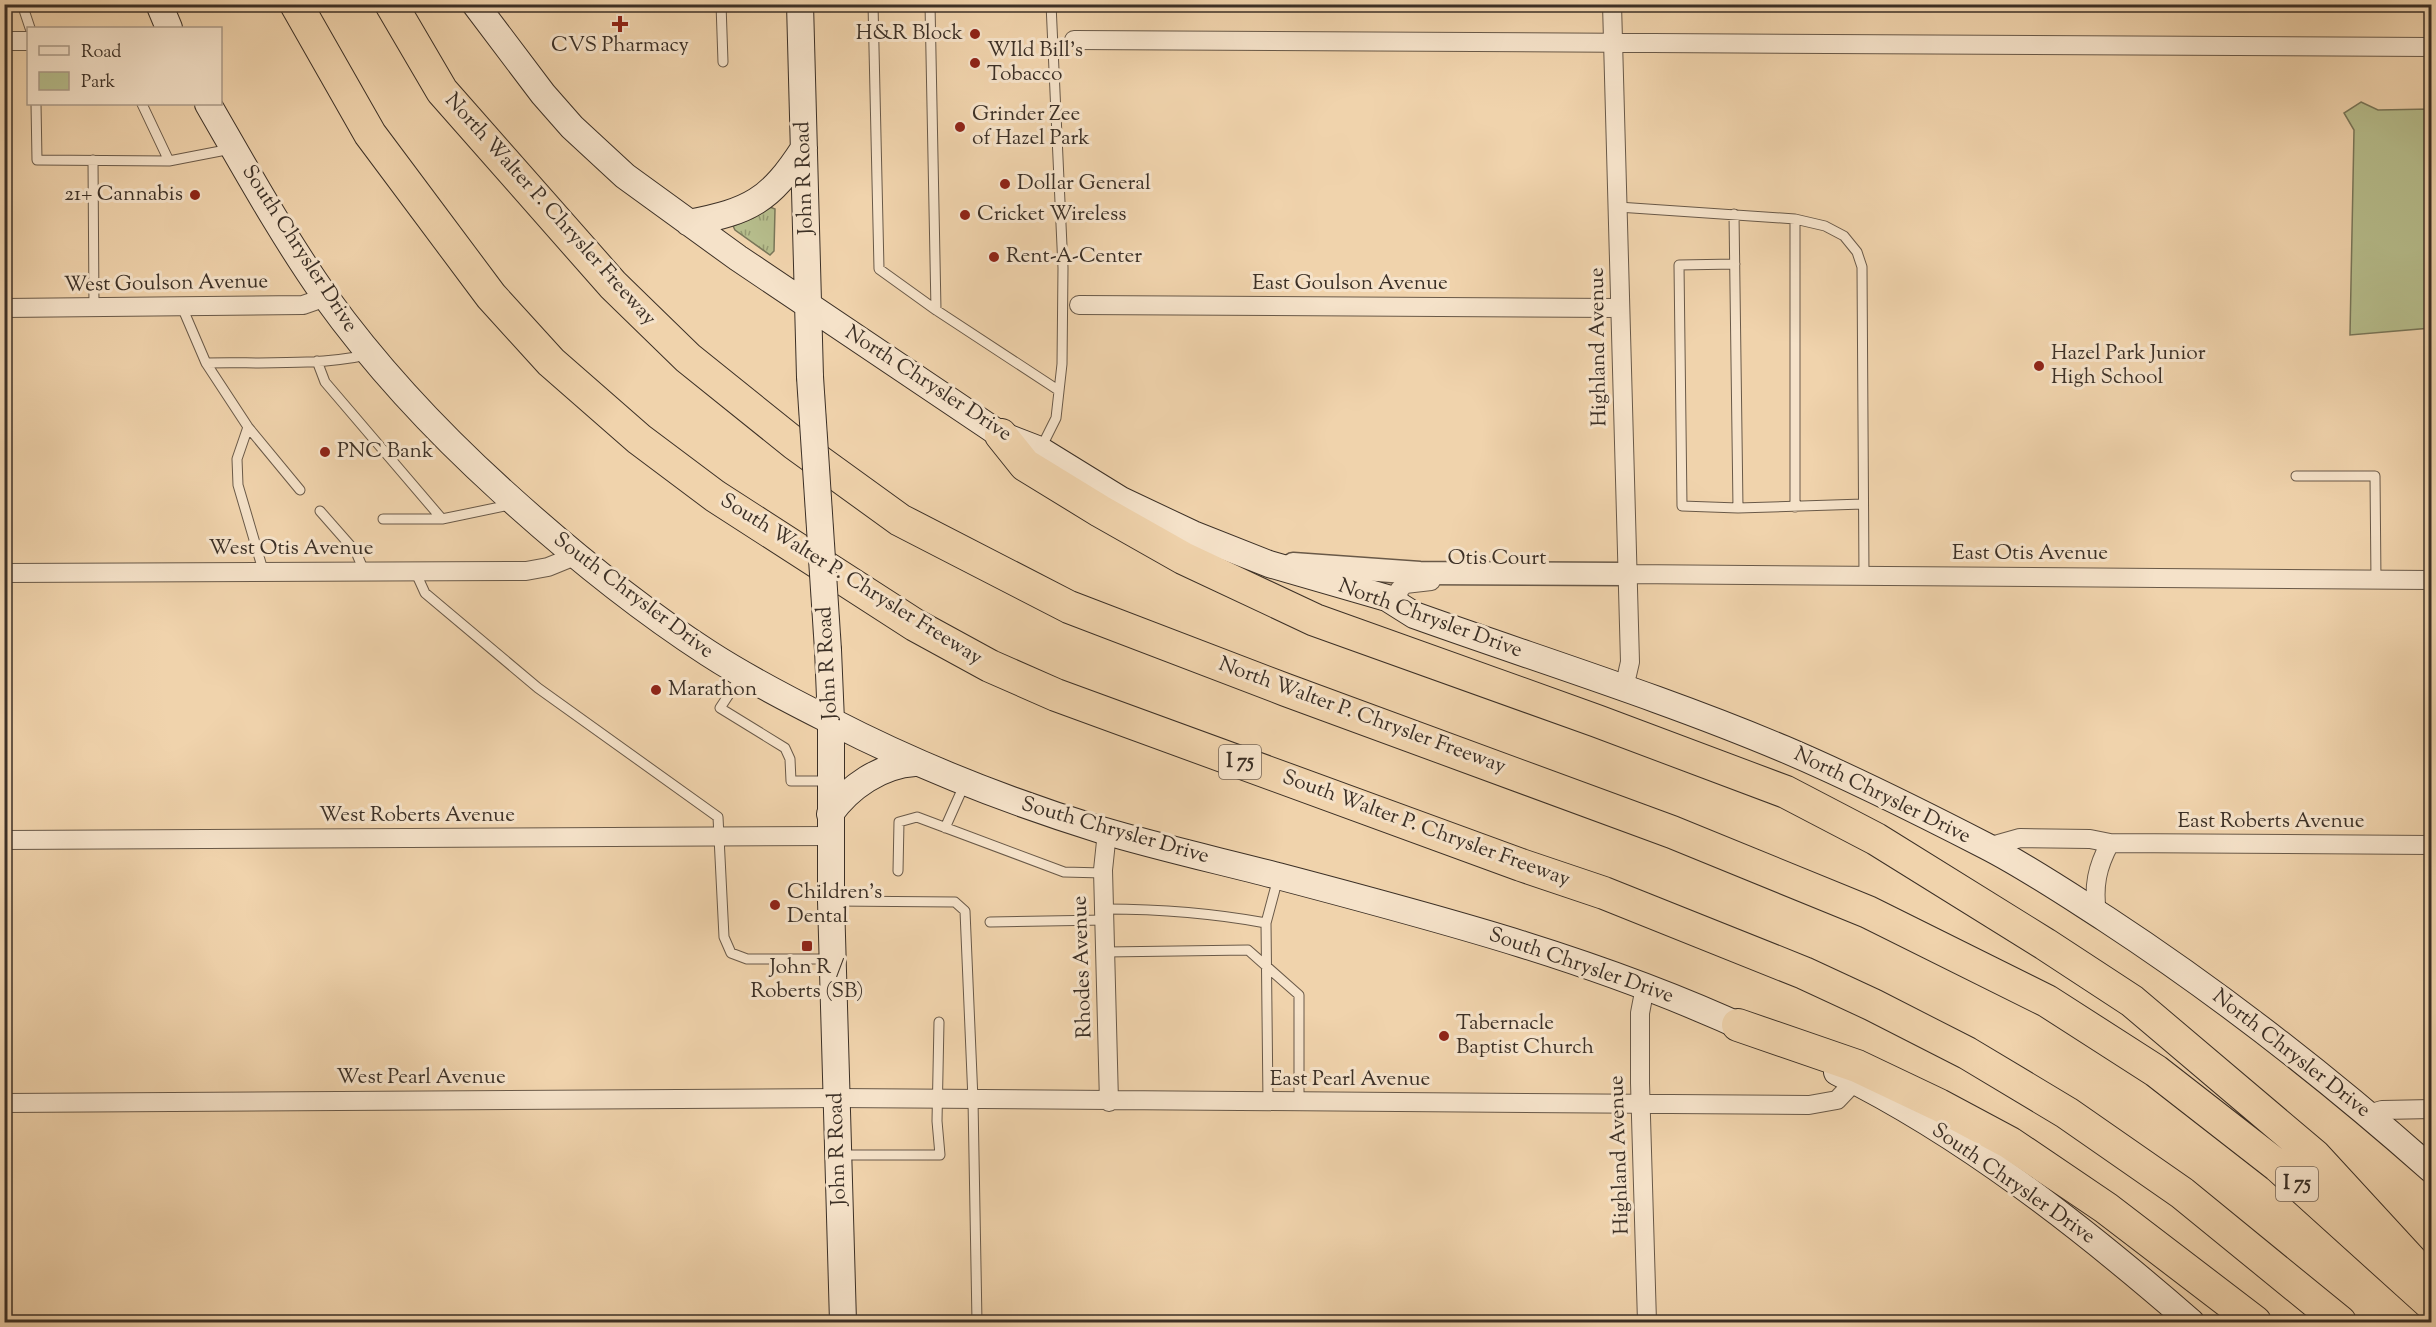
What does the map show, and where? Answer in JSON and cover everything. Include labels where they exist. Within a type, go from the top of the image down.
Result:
[{"type":"highway","name":"South Walter P. Chrysler Freeway","points":[[296,4],[370,134],[491,297],[551,362],[639,439],[715,496],[915,625],[990,666],[1056,695],[1654,912],[1804,973],[1967,1053],[2067,1113],[2172,1187],[2340,1323]]},
{"type":"highway","name":"North Walter P. Chrysler Freeway","points":[[391,4],[442,91],[613,285],[688,358],[795,444],[900,520],[1069,607],[1286,690],[1683,836],[1868,912],[2047,1001],[2156,1071],[2268,1159],[2432,1305]]},
{"type":"highway","points":[[1001,435],[1025,465],[1100,511],[1183,558],[1315,620],[1586,717],[1786,792],[1876,839],[2132,1001],[2316,1156],[2432,1283]]},
{"type":"highway","points":[[1738,1025],[1857,1066],[2010,1143],[2106,1208],[2255,1323]]},
{"type":"main road","points":[[159,4],[169,27]]},
{"type":"main road","name":"North Chrysler Drive","points":[[475,4],[509,52],[572,127],[626,176],[689,223],[1001,435],[1040,450],[1121,500],[1193,534],[1269,564],[1387,598],[1414,615],[1624,688],[1786,750],[1988,847],[2175,964],[2279,1041],[2432,1170]]},
{"type":"main road","name":"John R Road","points":[[800,4],[810,377],[831,721],[831,901],[843,1323]]},
{"type":"main road","name":"South Chrysler Drive","points":[[209,105],[277,222],[326,297],[371,354],[428,418],[575,556],[620,592],[742,674],[772,692],[915,763],[1020,804],[1107,831],[1470,927],[1583,963],[1738,1025],[1855,1081],[1922,1119],[1979,1157],[2100,1246],[2191,1323]]},
{"type":"main road","points":[[689,223],[731,213],[768,193],[786,176],[804,148]]},
{"type":"main road","points":[[830,825],[839,802],[856,785],[904,764],[915,763]]},
{"type":"street","name":"Highland Avenue","points":[[1612,4],[1630,662],[1624,688]]},
{"type":"street","points":[[1074,40],[2432,47]]},
{"type":"street","points":[[4,41],[27,41]]},
{"type":"street","name":"West Goulson Avenue","points":[[4,308],[303,305],[326,297]]},
{"type":"street","name":"East Goulson Avenue","points":[[1079,305],[1620,308]]},
{"type":"street","name":"West Otis Avenue","points":[[4,573],[540,569],[575,556]]},
{"type":"street","points":[[1254,558],[1273,562],[1420,573],[1628,574]]},
{"type":"street","points":[[1351,568],[1370,579],[1387,598]]},
{"type":"street","name":"East Otis Avenue","points":[[1628,574],[2432,580]]},
{"type":"street","name":"Otis Court","points":[[1414,615],[1401,605],[1398,598],[1405,584],[1420,581],[1607,582],[1628,574]]},
{"type":"street","name":"West Roberts Avenue","points":[[4,840],[720,837],[830,825]]},
{"type":"street","name":"Rhodes Avenue","points":[[1107,831],[1103,873],[1109,1102]]},
{"type":"street","name":"East Roberts Avenue","points":[[1988,847],[2020,838],[2090,839],[2110,843],[2432,845]]},
{"type":"street","points":[[2097,914],[2095,877],[2110,843]]},
{"type":"street","name":"Highland Avenue","points":[[1645,987],[1640,1013],[1647,1323]]},
{"type":"street","name":"East Pearl Avenue","points":[[837,1098],[1109,1102],[1809,1105],[1837,1100],[1855,1081]]},
{"type":"street","name":"West Pearl Avenue","points":[[4,1103],[837,1098]]},
{"type":"street","points":[[2368,1114],[2382,1110],[2432,1110]]},
{"type":"lane","points":[[22,4],[30,27]]},
{"type":"lane","points":[[721,4],[723,62]]},
{"type":"lane","points":[[873,4],[879,269],[936,310],[1058,390]]},
{"type":"lane","points":[[930,4],[936,310]]},
{"type":"lane","points":[[1040,450],[1056,417],[1062,364],[1063,268],[1051,4]]},
{"type":"lane","points":[[36,105],[37,160],[169,161],[234,148]]},
{"type":"lane","points":[[142,105],[169,161]]},
{"type":"lane","points":[[93,160],[94,307]]},
{"type":"lane","points":[[1618,207],[1795,219],[1825,226],[1844,236],[1857,252],[1862,267],[1864,576]]},
{"type":"lane","points":[[1734,214],[1738,508]]},
{"type":"lane","points":[[1795,219],[1795,507]]},
{"type":"lane","points":[[1735,264],[1679,265],[1682,506],[1738,508],[1863,504]]},
{"type":"lane","points":[[182,306],[206,363],[248,427],[300,490]]},
{"type":"lane","points":[[206,363],[344,360],[371,354]]},
{"type":"lane","points":[[317,361],[325,382],[442,519]]},
{"type":"lane","points":[[248,427],[237,459],[238,485],[263,570]]},
{"type":"lane","points":[[2296,476],[2375,476],[2376,580]]},
{"type":"lane","points":[[383,519],[442,519],[516,503]]},
{"type":"lane","points":[[320,511],[356,552],[364,571]]},
{"type":"lane","points":[[416,571],[425,593],[538,688],[718,816],[724,938],[731,953],[747,959],[834,958]]},
{"type":"lane","points":[[742,674],[720,708],[785,748],[790,759],[791,781],[830,781]]},
{"type":"lane","points":[[945,828],[965,783]]},
{"type":"lane","points":[[898,871],[899,822],[917,817],[1064,872],[1103,873]]},
{"type":"lane","points":[[1268,1102],[1266,923],[1279,876]]},
{"type":"lane","points":[[831,901],[955,902],[965,910],[973,1100],[976,1323]]},
{"type":"lane","points":[[990,922],[1105,915],[1155,909],[1218,914],[1266,923]]},
{"type":"lane","points":[[1106,952],[1248,950],[1299,995],[1299,1102]]},
{"type":"lane","points":[[839,1155],[940,1155],[939,1022]]},
{"type":"green space","points":[[2361,102],[2378,110],[2431,109],[2431,328],[2350,335],[2354,130],[2344,113]]},
{"type":"green space","points":[[770,207],[775,209],[774,251],[770,255],[735,230],[733,226],[753,218]]},
{"type":"place","name":"CVS Pharmacy","points":[[620,24]]},
{"type":"place","name":"H&R Block","points":[[975,34]]},
{"type":"place","name":"WIld Bill's Tobacco","points":[[975,63]]},
{"type":"place","name":"Grinder Zee of Hazel Park","points":[[960,127]]},
{"type":"place","name":"Dollar General","points":[[1005,184]]},
{"type":"place","name":"21+ Cannabis","points":[[195,195]]},
{"type":"place","name":"Cricket Wireless","points":[[965,215]]},
{"type":"place","name":"Rent-A-Center","points":[[994,257]]},
{"type":"place","name":"Hazel Park Junior High School","points":[[2039,366]]},
{"type":"place","name":"PNC Bank","points":[[325,452]]},
{"type":"place","name":"Marathon","points":[[656,690]]},
{"type":"place","name":"Children's Dental","points":[[775,905]]},
{"type":"place","name":"John R / Roberts (SB)","points":[[807,946]]},
{"type":"place","name":"Tabernacle Baptist Church","points":[[1444,1036]]}]
